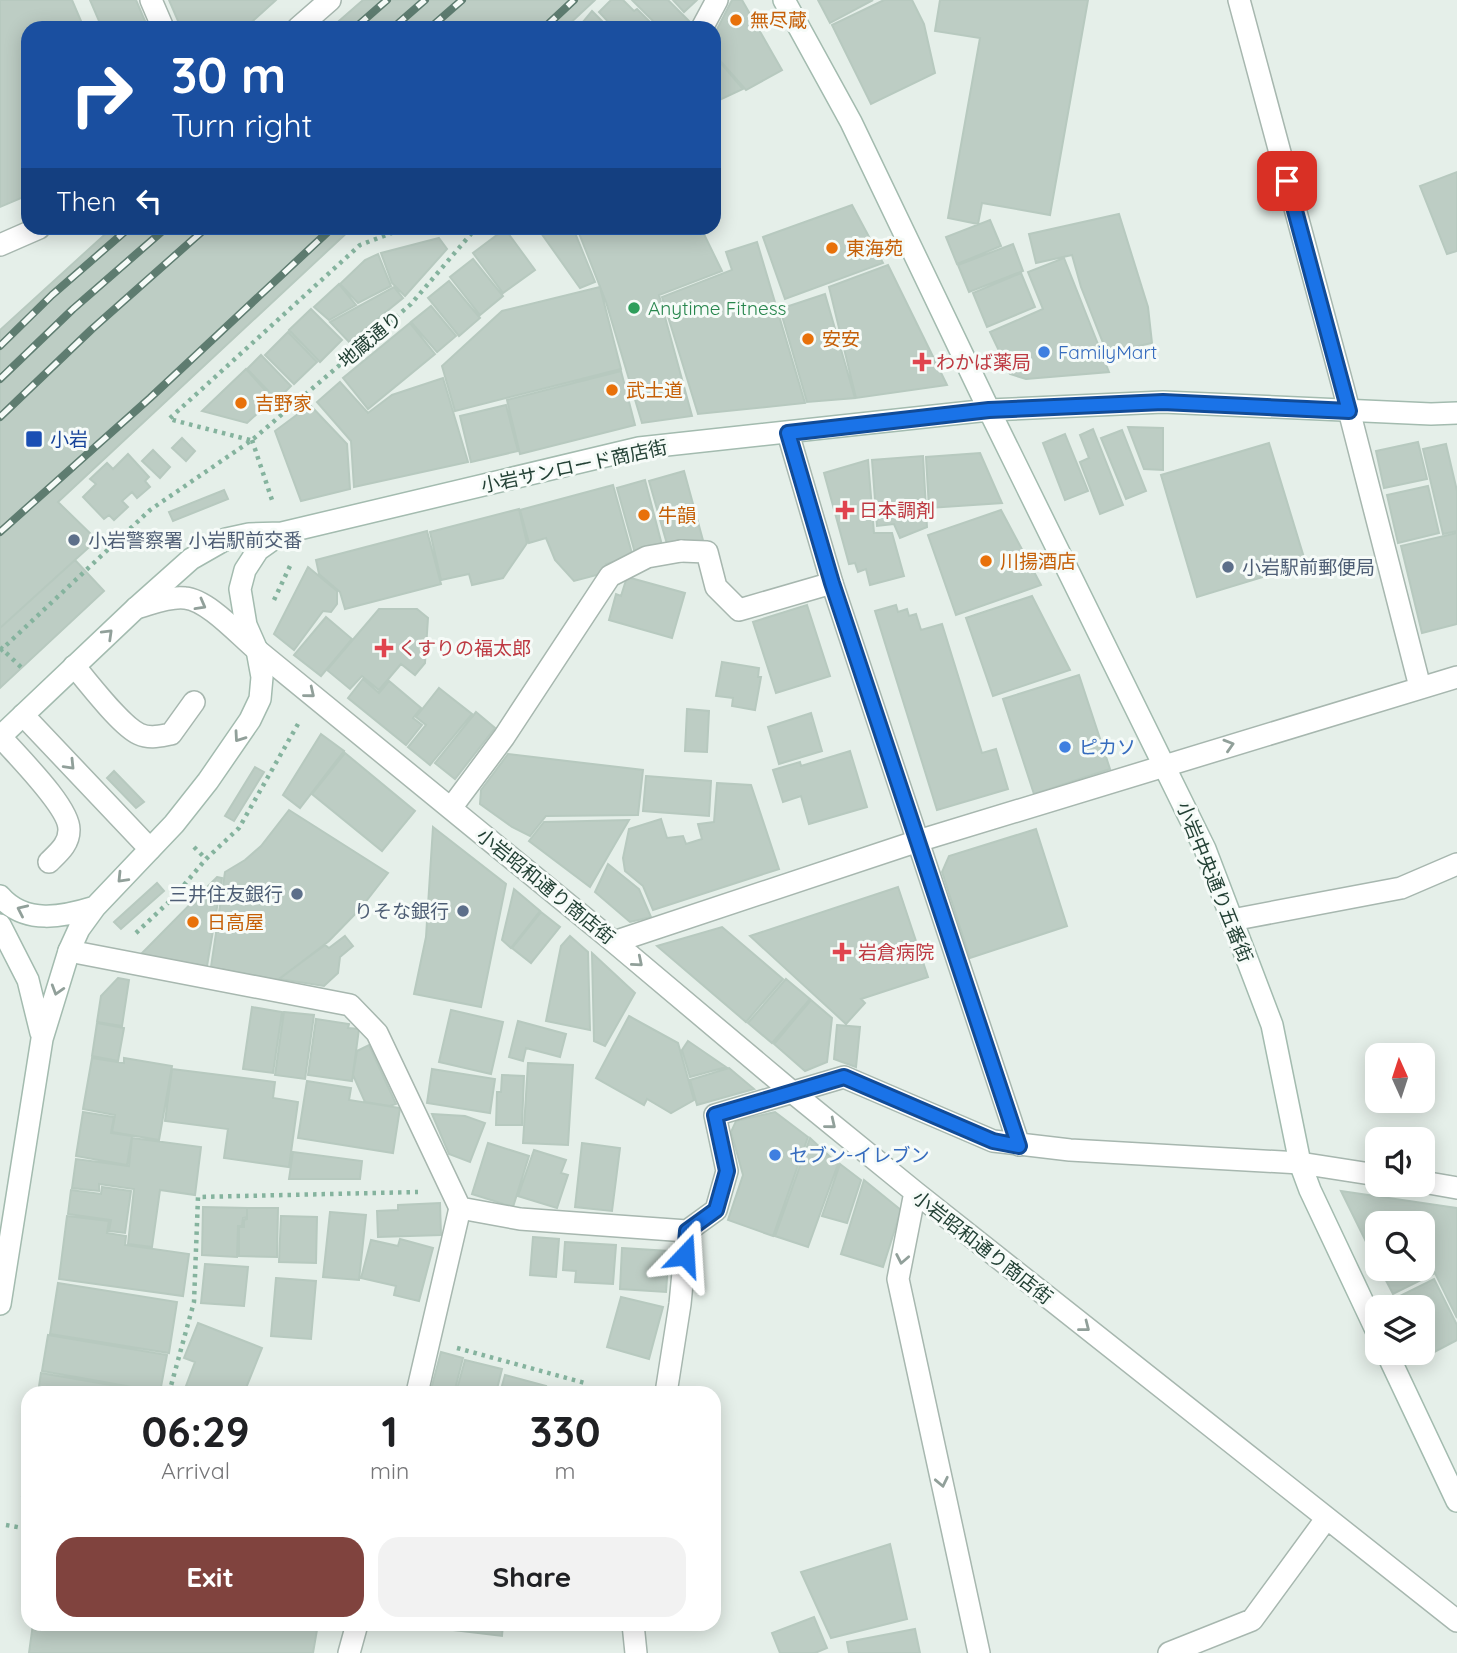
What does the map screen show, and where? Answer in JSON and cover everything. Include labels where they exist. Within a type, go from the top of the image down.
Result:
[{"type":"street","points":[[151,0],[160,21]]},
{"type":"street","points":[[306,21],[330,0]]},
{"type":"street","points":[[706,21],[717,0]]},
{"type":"street","name":"小岩中央通り五番街","points":[[784,0],[851,122],[1205,849],[1272,1025],[1300,1163],[1365,1307]]},
{"type":"street","points":[[1238,0],[1420,687]]},
{"type":"street","points":[[0,245],[22,235]]},
{"type":"street","name":"小岩サンロード商店街","points":[[282,533],[639,448],[989,410],[1163,402],[1457,413]]},
{"type":"street","points":[[788,433],[832,583],[1019,1146]]},
{"type":"street","points":[[49,862],[66,845],[70,828],[63,808],[0,736],[191,559],[226,539],[249,534],[282,533]]},
{"type":"street","points":[[0,1304],[42,1039],[69,951],[79,929],[95,907],[174,824],[250,720],[260,699],[262,677],[257,650],[246,625],[240,589],[245,570],[258,550],[282,533]]},
{"type":"street","points":[[451,808],[504,737],[610,576],[647,557],[681,551],[707,552],[716,587],[739,610],[832,583]]},
{"type":"street","name":"小岩昭和通り商店街","points":[[136,608],[170,599],[186,598],[201,602],[915,1192],[1457,1621]]},
{"type":"street","points":[[74,666],[126,724],[138,733],[152,737],[171,734],[194,702]]},
{"type":"street","points":[[614,942],[918,841],[1457,677]]},
{"type":"street","points":[[23,715],[150,849]]},
{"type":"street","points":[[1232,920],[1401,888],[1457,864]]},
{"type":"street","points":[[0,896],[27,914],[42,917],[68,915],[95,907]]},
{"type":"street","points":[[0,925],[7,960],[28,980],[42,1039]]},
{"type":"street","points":[[69,951],[350,1006],[377,1033],[460,1208],[418,1386]]},
{"type":"street","points":[[460,1208],[520,1219],[687,1231],[716,1210],[727,1171],[715,1115],[844,1077],[993,1141],[1019,1146],[1300,1163],[1365,1173]]},
{"type":"street","points":[[1435,1184],[1457,1188]]},
{"type":"street","points":[[915,1192],[898,1279],[979,1653]]},
{"type":"street","points":[[667,1386],[680,1304],[687,1231]]},
{"type":"street","points":[[1393,1365],[1457,1501]]},
{"type":"street","points":[[1169,1653],[1252,1620],[1326,1519]]},
{"type":"street","points":[[349,1653],[355,1631]]},
{"type":"street","points":[[634,1631],[636,1653]]},
{"type":"path","points":[[272,500],[252,440],[169,419],[360,244],[385,235]]},
{"type":"path","name":"地蔵通り","points":[[1,649],[150,510],[252,440],[411,304],[470,235]]},
{"type":"path","points":[[274,601],[291,563]]},
{"type":"path","points":[[1,649],[25,671]]},
{"type":"path","points":[[107,960],[172,899],[206,859],[239,828],[314,696]]},
{"type":"path","points":[[193,846],[206,859]]},
{"type":"path","points":[[171,1386],[194,1302],[198,1196],[436,1191],[449,1185]]},
{"type":"path","points":[[429,1341],[585,1383]]},
{"type":"path","points":[[6,1525],[21,1528]]},
{"type":"building","points":[[0,0],[72,0],[81,21],[21,21],[21,198],[0,207]]},
{"type":"building","points":[[90,0],[136,0],[145,21],[99,21]]},
{"type":"building","points":[[169,0],[276,0],[253,21],[178,21]]},
{"type":"building","points":[[363,0],[595,0],[572,21],[339,21]]},
{"type":"building","points":[[611,0],[623,0],[649,21],[607,21],[599,12]]},
{"type":"building","points":[[632,0],[668,0],[689,21],[653,21]]},
{"type":"building","points":[[673,0],[697,0],[684,12]]},
{"type":"building","points":[[732,0],[742,0],[782,70],[746,90],[721,62],[721,21]]},
{"type":"building","points":[[818,0],[873,0],[830,23]]},
{"type":"building","points":[[884,0],[912,0],[924,24],[935,73],[871,104],[832,25]]},
{"type":"building","points":[[940,0],[1088,0],[1050,215],[982,203],[978,224],[948,218],[980,38],[935,31]]},
{"type":"building","points":[[592,11],[602,21],[584,21]]},
{"type":"building","points":[[721,63],[743,89],[721,99]]},
{"type":"building","points":[[1457,172],[1457,251],[1447,254],[1420,186]]},
{"type":"building","points":[[852,205],[883,263],[785,299],[763,237]]},
{"type":"building","points":[[1119,214],[1148,307],[1152,343],[1107,353],[1081,287],[1072,255],[1036,263],[1029,234]]},
{"type":"building","points":[[990,220],[1001,246],[957,264],[946,237]]},
{"type":"building","points":[[104,235],[344,235],[58,502],[97,540],[0,628],[0,330]]},
{"type":"building","points":[[497,235],[509,235],[535,270],[503,293],[473,253]]},
{"type":"building","points":[[542,235],[576,235],[595,282],[580,288]]},
{"type":"building","points":[[580,235],[704,235],[722,271],[659,295],[692,416],[642,423],[606,302]]},
{"type":"building","points":[[439,238],[447,249],[405,296],[392,283],[381,253]]},
{"type":"building","points":[[757,242],[805,403],[698,414],[662,297],[732,270],[726,252]]},
{"type":"building","points":[[1013,244],[1023,271],[969,292],[958,265]]},
{"type":"building","points":[[378,254],[391,286],[358,303],[340,284],[365,260]]},
{"type":"building","points":[[1064,258],[1109,372],[1026,379],[1010,374],[990,332],[1043,309],[1028,272]]},
{"type":"building","points":[[473,259],[503,296],[480,315],[450,277]]},
{"type":"building","points":[[888,265],[947,385],[856,398],[829,287]]},
{"type":"building","points":[[1021,273],[1035,307],[987,327],[973,293]]},
{"type":"building","points":[[449,281],[480,318],[459,336],[428,298]]},
{"type":"building","points":[[339,284],[356,305],[329,320],[314,307]]},
{"type":"building","points":[[394,287],[403,298],[349,342],[330,322]]},
{"type":"building","points":[[600,287],[621,369],[455,411],[442,366],[502,311]]},
{"type":"building","points":[[825,294],[855,398],[807,402],[780,309]]},
{"type":"building","points":[[431,306],[456,336],[437,352],[411,322]]},
{"type":"building","points":[[311,309],[342,340],[320,362],[289,330]]},
{"type":"building","points":[[410,323],[435,354],[368,409],[343,378]]},
{"type":"building","points":[[288,332],[317,362],[294,384],[265,355]]},
{"type":"building","points":[[261,355],[291,386],[277,400],[247,369]]},
{"type":"building","points":[[246,369],[273,399],[247,423],[202,411]]},
{"type":"building","points":[[621,371],[635,425],[520,454],[507,400]]},
{"type":"building","points":[[443,378],[468,462],[354,487],[351,441],[317,402],[340,382],[368,413],[392,395]]},
{"type":"building","points":[[310,405],[347,444],[350,489],[301,501],[275,431]]},
{"type":"building","points":[[506,405],[518,451],[471,462],[460,416]]},
{"type":"building","points":[[1128,427],[1163,428],[1163,470],[1144,469]]},
{"type":"building","points":[[1093,429],[1123,505],[1100,514],[1080,462],[1089,458],[1080,435]]},
{"type":"building","points":[[1122,430],[1146,491],[1126,499],[1101,438]]},
{"type":"building","points":[[1065,434],[1088,491],[1065,500],[1043,443]]},
{"type":"building","points":[[182,438],[195,451],[186,461],[172,448]]},
{"type":"building","points":[[1418,442],[1427,479],[1384,488],[1376,451]]},
{"type":"building","points":[[1269,443],[1306,564],[1197,597],[1161,475]]},
{"type":"building","points":[[1446,444],[1457,491],[1457,531],[1443,534],[1423,449]]},
{"type":"building","points":[[153,450],[170,467],[160,478],[142,461]]},
{"type":"building","points":[[980,453],[1002,503],[929,508],[926,457]]},
{"type":"building","points":[[128,454],[149,477],[145,481],[150,487],[137,498],[132,492],[122,501],[128,507],[114,520],[109,515],[104,519],[83,497],[96,484],[90,479],[107,463],[113,469]]},
{"type":"building","points":[[923,456],[927,527],[900,538],[894,524],[877,526],[872,460]]},
{"type":"building","points":[[868,460],[874,533],[892,533],[904,576],[870,585],[866,569],[858,572],[855,563],[849,564],[824,473]]},
{"type":"building","points":[[684,471],[704,544],[667,544],[649,481]]},
{"type":"building","points":[[645,480],[662,545],[635,553],[617,488]]},
{"type":"building","points":[[613,485],[633,557],[606,564],[608,572],[574,581],[555,560],[546,538],[529,543],[520,510]]},
{"type":"building","points":[[1428,486],[1439,533],[1398,543],[1387,495]]},
{"type":"building","points":[[224,490],[228,499],[173,521],[169,512]]},
{"type":"building","points":[[519,509],[527,543],[503,578],[472,585],[469,574],[441,580],[430,532]]},
{"type":"building","points":[[1001,510],[1041,585],[956,615],[928,535]]},
{"type":"building","points":[[427,531],[441,584],[345,609],[340,592],[319,574],[316,560]]},
{"type":"building","points":[[1457,533],[1457,624],[1422,633],[1401,546]]},
{"type":"building","points":[[75,560],[104,591],[0,688],[0,628]]},
{"type":"building","points":[[308,567],[337,591],[337,604],[331,612],[323,611],[294,650],[274,634]]},
{"type":"building","points":[[627,577],[685,593],[672,638],[609,620],[616,594],[621,596]]},
{"type":"building","points":[[1032,596],[1070,670],[993,696],[966,618]]},
{"type":"building","points":[[807,605],[830,676],[776,693],[753,622]]},
{"type":"building","points":[[896,605],[898,612],[907,609],[909,616],[916,614],[921,630],[942,624],[982,753],[996,749],[1008,789],[937,810],[875,611]]},
{"type":"building","points":[[379,609],[417,609],[428,618],[425,663],[415,675],[401,664],[379,690],[362,676],[350,689],[327,670]]},
{"type":"building","points":[[326,617],[352,639],[321,676],[294,655]]},
{"type":"building","points":[[722,662],[759,668],[758,677],[761,677],[755,710],[732,706],[733,698],[716,696]]},
{"type":"building","points":[[1079,675],[1110,769],[1034,794],[1003,699]]},
{"type":"building","points":[[363,679],[379,693],[389,681],[421,708],[413,718],[422,725],[406,745],[348,698]]},
{"type":"building","points":[[439,688],[472,714],[430,765],[408,747],[426,725],[416,717]]},
{"type":"building","points":[[687,709],[709,711],[707,752],[685,751]]},
{"type":"building","points":[[476,712],[495,728],[455,779],[435,763]]},
{"type":"building","points":[[811,713],[822,751],[779,764],[768,727]]},
{"type":"building","points":[[321,734],[344,751],[300,808],[283,795]]},
{"type":"building","points":[[850,751],[867,807],[809,824],[801,796],[783,802],[773,770],[800,762],[801,766]]},
{"type":"building","points":[[345,753],[415,811],[382,851],[312,794]]},
{"type":"building","points":[[508,754],[643,770],[638,815],[546,816],[530,836],[512,827],[480,804],[481,790]]},
{"type":"building","points":[[255,767],[264,772],[234,821],[225,816]]},
{"type":"building","points":[[114,771],[144,802],[136,808],[107,778]]},
{"type":"building","points":[[646,776],[711,781],[709,816],[643,811]]},
{"type":"building","points":[[717,783],[751,785],[779,869],[653,910],[643,886],[625,871],[623,858],[629,829],[661,819],[667,838],[683,836],[686,844],[702,839],[698,824],[714,822]]},
{"type":"building","points":[[289,810],[388,873],[360,909],[329,941],[278,980],[211,967],[225,872],[261,846]]},
{"type":"building","points":[[629,820],[590,887],[529,841],[544,822]]},
{"type":"building","points":[[433,827],[506,884],[481,1007],[414,994],[426,937]]},
{"type":"building","points":[[1036,829],[1067,926],[970,958],[942,872],[949,856]]},
{"type":"building","points":[[608,864],[639,889],[651,917],[630,922],[595,892]]},
{"type":"building","points":[[217,877],[222,878],[207,966],[140,955]]},
{"type":"building","points":[[157,883],[164,891],[121,929],[114,922]]},
{"type":"building","points":[[898,887],[928,977],[861,999],[865,1003],[846,1024],[750,936]]},
{"type":"building","points":[[514,889],[540,911],[511,948],[502,940]]},
{"type":"building","points":[[541,912],[560,927],[531,963],[512,948]]},
{"type":"building","points":[[722,927],[783,979],[746,1022],[657,946]]},
{"type":"building","points":[[345,936],[353,946],[340,957],[338,973],[324,986],[279,979],[325,945],[329,948]]},
{"type":"building","points":[[570,936],[588,952],[590,1030],[546,1021],[561,946]]},
{"type":"building","points":[[592,953],[635,993],[605,1046],[594,1041]]},
{"type":"building","points":[[118,978],[129,980],[122,1026],[97,1022],[101,996]]},
{"type":"building","points":[[786,979],[810,999],[772,1043],[748,1023]]},
{"type":"building","points":[[811,1000],[832,1018],[827,1062],[805,1071],[774,1044]]},
{"type":"building","points":[[252,1007],[282,1012],[273,1073],[243,1069]]},
{"type":"building","points":[[451,1010],[503,1022],[491,1074],[439,1062]]},
{"type":"building","points":[[284,1012],[314,1015],[305,1079],[275,1075]]},
{"type":"building","points":[[629,1016],[678,1043],[694,1100],[671,1113],[647,1099],[644,1105],[596,1078]]},
{"type":"building","points":[[316,1019],[349,1024],[348,1028],[359,1029],[352,1081],[308,1075]]},
{"type":"building","points":[[518,1021],[566,1034],[560,1057],[526,1048],[523,1061],[509,1057]]},
{"type":"building","points":[[97,1023],[124,1028],[118,1061],[92,1056]]},
{"type":"building","points":[[837,1025],[860,1027],[856,1067],[834,1059]]},
{"type":"building","points":[[688,1041],[726,1067],[690,1077],[682,1050]]},
{"type":"building","points":[[369,1045],[396,1104],[390,1106],[365,1102],[353,1075],[357,1051]]},
{"type":"building","points":[[92,1058],[124,1063],[124,1058],[172,1066],[159,1140],[112,1132],[115,1115],[83,1109]]},
{"type":"building","points":[[528,1063],[573,1065],[568,1145],[523,1143]]},
{"type":"building","points":[[729,1068],[754,1089],[697,1105],[690,1080]]},
{"type":"building","points":[[172,1069],[275,1082],[273,1098],[298,1102],[289,1167],[224,1158],[228,1129],[165,1121]]},
{"type":"building","points":[[432,1069],[495,1079],[490,1113],[427,1103]]},
{"type":"building","points":[[502,1075],[524,1076],[522,1125],[496,1125],[497,1092],[501,1092]]},
{"type":"building","points":[[307,1081],[351,1088],[349,1100],[400,1108],[393,1153],[298,1138]]},
{"type":"building","points":[[83,1112],[114,1117],[111,1133],[132,1136],[127,1165],[76,1156]]},
{"type":"building","points":[[775,1112],[808,1137],[773,1236],[728,1220],[743,1175],[731,1132],[736,1121]]},
{"type":"building","points":[[432,1114],[465,1116],[485,1123],[470,1162],[449,1154]]},
{"type":"building","points":[[132,1138],[201,1147],[195,1195],[160,1190],[152,1247],[128,1244],[134,1189],[99,1184],[99,1191],[72,1188],[76,1159],[129,1166]]},
{"type":"building","points":[[810,1138],[838,1164],[808,1247],[775,1236]]},
{"type":"building","points":[[488,1143],[529,1156],[513,1207],[472,1194]]},
{"type":"building","points":[[582,1143],[620,1148],[612,1211],[575,1207]]},
{"type":"building","points":[[534,1150],[566,1160],[561,1173],[568,1175],[557,1208],[518,1196]]},
{"type":"building","points":[[293,1152],[362,1161],[360,1179],[289,1179]]},
{"type":"building","points":[[840,1164],[861,1180],[847,1223],[822,1216]]},
{"type":"building","points":[[864,1180],[901,1210],[883,1267],[841,1254]]},
{"type":"building","points":[[102,1187],[131,1191],[125,1233],[109,1231],[111,1220],[68,1214],[71,1190],[101,1194]]},
{"type":"building","points":[[1341,1191],[1365,1195],[1365,1197],[1457,1208],[1457,1318],[1435,1273],[1435,1211],[1365,1211],[1365,1240]]},
{"type":"building","points":[[440,1203],[441,1235],[378,1237],[377,1211],[398,1210],[398,1205]]},
{"type":"building","points":[[203,1207],[247,1208],[247,1217],[243,1218],[242,1226],[238,1226],[237,1257],[202,1255]]},
{"type":"building","points":[[247,1208],[278,1208],[277,1257],[239,1256],[239,1227],[244,1227]]},
{"type":"building","points":[[330,1212],[366,1215],[359,1280],[323,1277]]},
{"type":"building","points":[[67,1216],[109,1221],[107,1233],[126,1236],[125,1245],[189,1254],[183,1296],[59,1279]]},
{"type":"building","points":[[281,1216],[317,1217],[316,1263],[279,1262]]},
{"type":"building","points":[[533,1237],[559,1239],[556,1277],[530,1275]]},
{"type":"building","points":[[400,1239],[433,1248],[419,1301],[394,1295],[396,1286],[361,1278],[371,1240],[398,1246]]},
{"type":"building","points":[[565,1242],[616,1245],[613,1284],[575,1282],[576,1271],[563,1270]]},
{"type":"building","points":[[622,1248],[669,1251],[666,1292],[620,1289]]},
{"type":"building","points":[[205,1264],[248,1267],[244,1306],[201,1303]]},
{"type":"building","points":[[276,1278],[316,1281],[311,1339],[271,1336]]},
{"type":"building","points":[[1386,1281],[1419,1281],[1393,1294]]},
{"type":"building","points":[[1435,1281],[1457,1325],[1457,1340],[1435,1352],[1435,1295],[1402,1295]]},
{"type":"building","points":[[58,1283],[177,1302],[169,1353],[50,1334]]},
{"type":"building","points":[[621,1297],[663,1307],[649,1359],[607,1347]]},
{"type":"building","points":[[198,1323],[262,1348],[247,1386],[186,1386],[195,1362],[184,1358]]},
{"type":"building","points":[[48,1335],[167,1355],[161,1386],[126,1386],[42,1371]]},
{"type":"building","points":[[441,1352],[463,1358],[456,1386],[432,1386]]},
{"type":"building","points":[[465,1360],[502,1369],[498,1386],[458,1386]]},
{"type":"building","points":[[41,1373],[116,1386],[39,1386]]},
{"type":"building","points":[[505,1375],[546,1386],[502,1386]]},
{"type":"building","points":[[890,1544],[907,1619],[831,1638],[801,1572]]},
{"type":"building","points":[[814,1617],[827,1648],[815,1653],[780,1653],[772,1633]]},
{"type":"building","points":[[915,1629],[920,1653],[849,1653],[847,1642]]},
{"type":"building","points":[[32,1631],[317,1631],[313,1653],[29,1653]]},
{"type":"building","points":[[460,1631],[502,1631],[502,1636]]},
{"type":"railway","points":[[363,21],[387,0]]},
{"type":"railway","points":[[401,21],[425,0]]},
{"type":"railway","points":[[438,21],[462,0]]},
{"type":"railway","points":[[552,21],[574,0]]},
{"type":"railway","points":[[0,346],[52,295],[121,235]]},
{"type":"railway","points":[[0,379],[73,309],[158,235]]},
{"type":"railway","points":[[0,417],[92,329],[198,235]]},
{"type":"railway","points":[[0,532],[150,398],[325,235]]},
{"type":"place","name":"無尽蔵","points":[[736,20]]},
{"type":"place","name":"東海苑","points":[[832,248]]},
{"type":"place","name":"Anytime Fitness","points":[[634,308]]},
{"type":"place","name":"安安","points":[[808,339]]},
{"type":"place","name":"FamilyMart","points":[[1044,352]]},
{"type":"place","name":"わかば薬局","points":[[922,362]]},
{"type":"place","name":"武士道","points":[[612,390]]},
{"type":"place","name":"吉野家","points":[[241,403]]},
{"type":"place","name":"小岩","points":[[34,439]]},
{"type":"place","name":"日本調剤","points":[[845,510]]},
{"type":"place","name":"牛韻","points":[[644,515]]},
{"type":"place","name":"小岩警察署 小岩駅前交番","points":[[74,540]]},
{"type":"place","name":"川揚酒店","points":[[986,561]]},
{"type":"place","name":"小岩駅前郵便局","points":[[1228,567]]},
{"type":"place","name":"くすりの福太郎","points":[[384,648]]},
{"type":"place","name":"ピカソ","points":[[1065,747]]},
{"type":"place","name":"三井住友銀行","points":[[297,894]]},
{"type":"place","name":"りそな銀行","points":[[463,911]]},
{"type":"place","name":"日高屋","points":[[193,922]]},
{"type":"place","name":"岩倉病院","points":[[842,952]]},
{"type":"place","name":"セブン-イレブン","points":[[775,1155]]},
{"type":"route","points":[[685,1255],[687,1231],[716,1210],[727,1171],[715,1115],[844,1077],[993,1141],[1019,1146],[832,583],[788,433],[989,410],[1163,402],[1349,411],[1287,181]]}]
